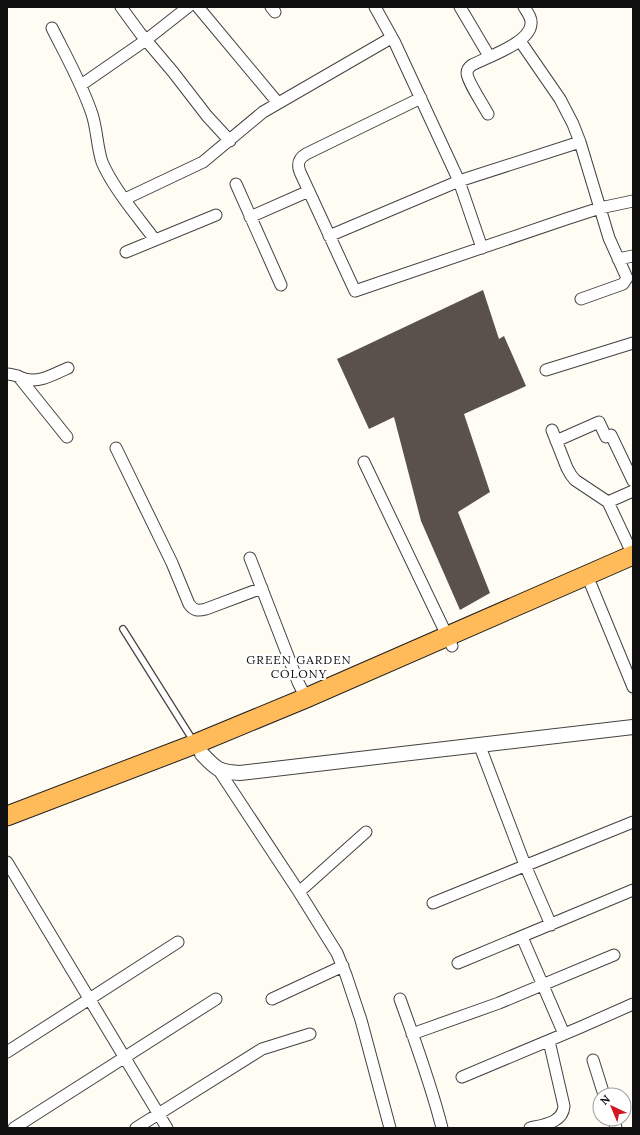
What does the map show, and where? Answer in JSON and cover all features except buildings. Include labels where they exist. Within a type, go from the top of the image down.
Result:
[{"type":"highway","points":[[7,816],[310,709],[449,641],[630,561]]},
{"type":"highway","points":[[7,829],[198,749],[306,698],[591,585],[630,561]]},
{"type":"street","points":[[121,7],[207,116],[230,140]]},
{"type":"street","points":[[81,85],[146,40],[188,7]]},
{"type":"street","points":[[198,7],[278,103]]},
{"type":"street","points":[[460,7],[489,56]]},
{"type":"street","points":[[488,114],[469,80],[467,72],[469,67],[472,65],[520,41],[527,33],[531,23],[524,7]]},
{"type":"street","points":[[379,8],[460,180],[482,248]]},
{"type":"street","points":[[52,28],[81,85],[95,126],[99,151],[103,163],[125,199],[155,240]]},
{"type":"street","points":[[125,199],[208,159],[257,117],[278,103],[392,38]]},
{"type":"street","points":[[520,41],[565,106],[580,142],[600,208],[618,259],[627,275],[627,280],[625,283],[581,299]]},
{"type":"street","points":[[421,98],[301,157],[298,161],[298,168],[355,291],[566,219],[600,208],[633,201]]},
{"type":"street","points":[[329,236],[460,180],[580,142]]},
{"type":"street","points":[[236,184],[281,285]]},
{"type":"street","points":[[250,217],[309,191]]},
{"type":"street","points":[[126,252],[216,215]]},
{"type":"street","points":[[618,259],[633,256]]},
{"type":"street","points":[[546,370],[633,343]]},
{"type":"street","points":[[7,374],[32,380],[41,379],[68,368]]},
{"type":"street","points":[[18,376],[67,437]]},
{"type":"street","points":[[556,441],[598,422],[606,437],[611,435],[633,481]]},
{"type":"street","points":[[552,430],[571,475],[575,480],[608,502],[630,561]]},
{"type":"street","points":[[116,448],[172,562],[192,608],[197,611],[206,610],[262,588]]},
{"type":"street","points":[[364,462],[449,641]]},
{"type":"street","points":[[608,502],[633,491]]},
{"type":"street","points":[[250,558],[298,682],[306,698]]},
{"type":"street","points":[[591,585],[633,687]]},
{"type":"street","points":[[218,769],[224,772],[240,773],[633,727]]},
{"type":"street","points":[[479,744],[525,865],[551,925]]},
{"type":"street","points":[[198,749],[218,769],[299,892],[337,953],[343,966],[361,1020],[390,1128]]},
{"type":"street","points":[[433,903],[525,865],[632,826]]},
{"type":"street","points":[[299,892],[366,832]]},
{"type":"street","points":[[7,862],[167,1128]]},
{"type":"street","points":[[458,963],[633,890]]},
{"type":"street","points":[[522,937],[564,1034]]},
{"type":"street","points":[[7,1052],[178,942]]},
{"type":"street","points":[[412,1034],[499,1003],[614,955]]},
{"type":"street","points":[[272,999],[343,966]]},
{"type":"street","points":[[18,1127],[216,999]]},
{"type":"street","points":[[400,999],[438,1111],[442,1128]]},
{"type":"street","points":[[462,1077],[633,1004]]},
{"type":"street","points":[[136,1128],[262,1049],[310,1034]]},
{"type":"street","points":[[530,1128],[552,1125],[563,1112],[564,1106],[549,1041]]},
{"type":"street","points":[[593,1060],[601,1087]]},
{"type":"lane","points":[[123,629],[198,749]]},
{"type":"district","name":"GREEN GARDEN COLONY","points":[[299,666]]}]
